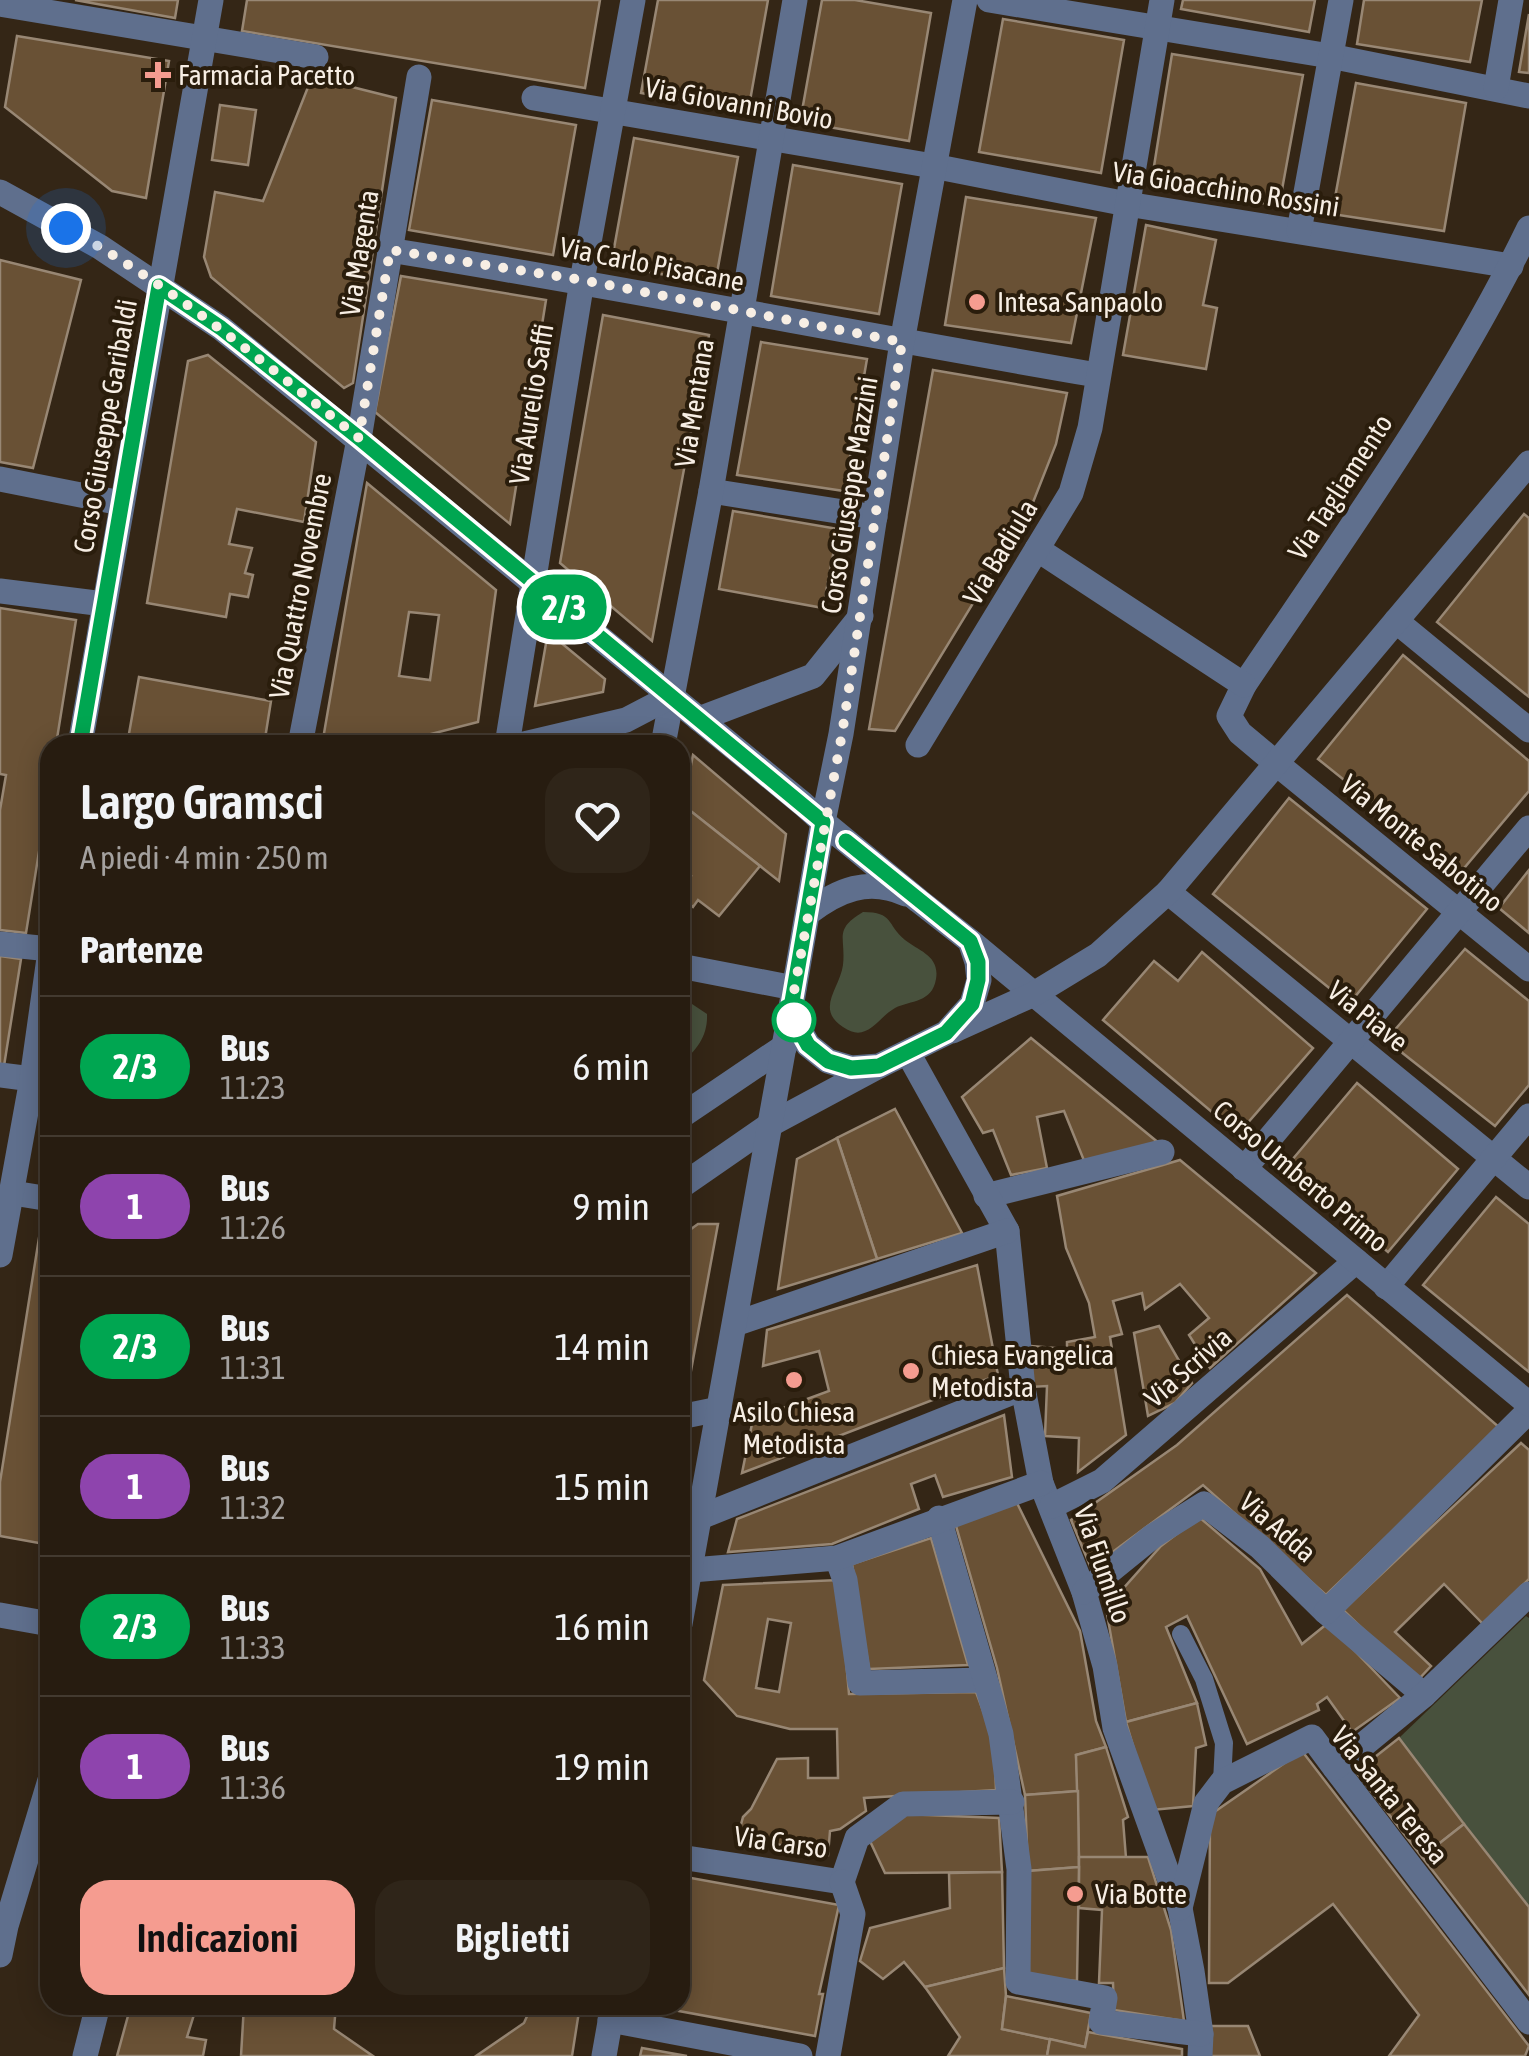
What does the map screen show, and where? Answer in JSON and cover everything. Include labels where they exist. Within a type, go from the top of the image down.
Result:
[{"type":"street","name":"Corso Giuseppe Garibaldi","points":[[82,735],[210,0]]},
{"type":"street","name":"Via Aurelio Saffi","points":[[509,735],[582,280],[633,0]]},
{"type":"street","name":"Via Mentana","points":[[665,735],[795,0]]},
{"type":"street","name":"Corso Giuseppe Mazzini","points":[[808,913],[860,616],[902,342],[965,0]]},
{"type":"street","points":[[990,0],[1330,56],[1529,96]]},
{"type":"street","name":"Via Badiula","points":[[918,745],[1071,493],[1090,428],[1162,0]]},
{"type":"street","points":[[1299,231],[1340,0]]},
{"type":"street","points":[[1496,88],[1511,0]]},
{"type":"street","points":[[0,4],[316,58]]},
{"type":"street","name":"Via Magenta","points":[[359,438],[419,77]]},
{"type":"street","name":"Via Giovanni Bovio","points":[[534,98],[933,166]]},
{"type":"street","name":"Via Gioacchino Rossini","points":[[933,166],[1127,204],[1510,266]]},
{"type":"street","points":[[0,192],[100,246],[221,328],[970,941],[978,962],[972,1004],[946,1033]]},
{"type":"street","name":"Via Tagliamento","points":[[1276,764],[1240,733],[1229,716],[1244,685],[1375,491],[1487,312],[1529,228]]},
{"type":"street","name":"Via Carlo Pisacane","points":[[390,250],[582,280],[1097,375]]},
{"type":"street","name":"Via Quattro Novembre","points":[[302,735],[359,438]]},
{"type":"street","points":[[690,1180],[771,1124],[879,1066],[1034,994],[1098,955],[1168,892],[1526,473]]},
{"type":"street","points":[[0,479],[122,503]]},
{"type":"street","points":[[710,491],[875,517]]},
{"type":"street","points":[[1037,549],[1244,685]]},
{"type":"street","points":[[0,590],[104,604]]},
{"type":"street","points":[[699,719],[814,676],[860,616]]},
{"type":"street","points":[[1396,621],[1529,730]]},
{"type":"street","points":[[562,735],[626,720],[672,696]]},
{"type":"street","name":"Via Monte Sabotino","points":[[1276,764],[1529,969]]},
{"type":"street","points":[[1244,1168],[1529,828]]},
{"type":"street","points":[[690,1550],[735,1324],[808,913],[831,896],[853,887],[892,888],[919,901]]},
{"type":"street","name":"Via Piave","points":[[1168,892],[1529,1187]]},
{"type":"street","name":"Corso Umberto Primo","points":[[970,941],[1529,1408]]},
{"type":"street","points":[[0,944],[40,949]]},
{"type":"street","points":[[690,969],[792,1001]]},
{"type":"street","points":[[792,1001],[808,1045],[828,1061],[851,1068],[879,1066]]},
{"type":"street","points":[[1,1243],[40,1022]]},
{"type":"street","points":[[690,1110],[784,1046]]},
{"type":"street","name":"Via Fiumillo","points":[[908,1053],[1007,1231],[1023,1388],[1046,1495],[1084,1592],[1105,1666],[1115,1728],[1180,1908],[1200,2045]]},
{"type":"street","points":[[0,1076],[32,1080]]},
{"type":"street","points":[[1386,1287],[1529,1116]]},
{"type":"street","points":[[986,1196],[1162,1152]]},
{"type":"street","points":[[12,1193],[40,1197]]},
{"type":"street","points":[[735,1324],[1007,1231]]},
{"type":"street","name":"Via Scrivia","points":[[690,1570],[837,1558],[940,1518],[1102,1481],[1356,1261]]},
{"type":"street","points":[[698,1518],[1023,1388]]},
{"type":"street","points":[[1326,1612],[1529,1408]]},
{"type":"street","points":[[690,1415],[719,1409]]},
{"type":"street","name":"Via Adda","points":[[1084,1592],[1153,1536],[1204,1504],[1260,1547],[1326,1612],[1424,1695]]},
{"type":"street","points":[[940,1518],[1001,1734],[1019,1869],[1018,1982],[1104,1998],[1101,2022],[1200,2045]]},
{"type":"street","points":[[837,1558],[845,1580],[860,1683],[985,1680]]},
{"type":"street","points":[[1335,1768],[1424,1695],[1529,1594]]},
{"type":"street","points":[[0,1616],[40,1622]]},
{"type":"street","name":"Via Santa Teresa","points":[[1222,1782],[1312,1737],[1529,2022]]},
{"type":"street","points":[[1180,1908],[1206,1804],[1222,1782]]},
{"type":"street","name":"Via Carso","points":[[690,1859],[842,1882],[857,1838],[902,1804],[1012,1802]]},
{"type":"street","points":[[0,1956],[40,1813]]},
{"type":"street","points":[[828,2056],[853,1914],[842,1882]]},
{"type":"street","points":[[85,2056],[95,2015]]},
{"type":"street","points":[[604,2056],[612,2015]]},
{"type":"street","points":[[621,2015],[800,2056]]},
{"type":"lane","points":[[1181,1634],[1204,1679],[1224,1743],[1222,1782]]},
{"type":"green space","points":[[863,912],[885,917],[905,940],[932,959],[936,979],[925,997],[895,1008],[859,1033],[835,1020],[830,1006],[843,965],[844,929]]},
{"type":"green space","points":[[690,1003],[707,1014],[706,1029],[690,1055]]},
{"type":"green space","points":[[1526,1616],[1529,1618],[1529,1907],[1399,1738]]},
{"type":"building","points":[[75,0],[178,0],[175,18]]},
{"type":"building","points":[[247,0],[600,0],[585,88],[242,31]]},
{"type":"building","points":[[658,0],[768,0],[748,112],[641,93]]},
{"type":"building","points":[[822,0],[855,0],[931,13],[909,141],[800,122]]},
{"type":"building","points":[[1183,0],[1315,0],[1309,32],[1181,9]]},
{"type":"building","points":[[1364,0],[1482,0],[1470,62],[1357,44]]},
{"type":"building","points":[[1529,14],[1529,73],[1519,72]]},
{"type":"building","points":[[1003,19],[1124,40],[1101,173],[979,152]]},
{"type":"building","points":[[17,36],[169,61],[146,198],[112,191],[5,107]]},
{"type":"building","points":[[1172,54],[1303,75],[1279,206],[1151,185]]},
{"type":"building","points":[[312,77],[396,98],[353,383],[344,388],[211,277],[204,257],[215,192],[263,201]]},
{"type":"building","points":[[1356,83],[1466,103],[1444,231],[1332,214]]},
{"type":"building","points":[[432,100],[576,125],[553,255],[409,230]]},
{"type":"building","points":[[220,105],[256,110],[248,165],[212,160]]},
{"type":"building","points":[[634,138],[738,157],[715,284],[611,265]]},
{"type":"building","points":[[793,165],[902,184],[879,314],[771,296]]},
{"type":"building","points":[[966,197],[1096,218],[1071,343],[945,325]]},
{"type":"building","points":[[1146,225],[1216,240],[1203,305],[1217,308],[1206,369],[1123,355]]},
{"type":"building","points":[[0,260],[81,280],[33,468],[0,462]]},
{"type":"building","points":[[401,276],[546,300],[510,524],[375,412]]},
{"type":"building","points":[[603,315],[709,335],[652,641],[560,563]]},
{"type":"building","points":[[761,342],[867,359],[844,491],[737,475]]},
{"type":"building","points":[[208,355],[316,442],[304,522],[237,509],[229,544],[252,548],[245,573],[253,575],[248,597],[230,594],[226,617],[147,603],[188,361]]},
{"type":"building","points":[[933,370],[1067,393],[1056,444],[1030,510],[895,731],[869,729]]},
{"type":"building","points":[[367,483],[496,590],[478,722],[427,735],[324,735]],"holes":[[[409,612],[439,615],[430,680],[399,676]]]},
{"type":"building","points":[[733,511],[838,529],[823,608],[719,589]]},
{"type":"building","points":[[1524,514],[1529,518],[1529,697],[1437,622]]},
{"type":"building","points":[[0,608],[76,620],[58,735],[40,735],[40,846],[26,933],[0,930],[0,810],[6,775],[0,774]]},
{"type":"building","points":[[548,632],[605,679],[603,692],[535,706]]},
{"type":"building","points":[[1403,655],[1529,761],[1529,791],[1460,873],[1318,759]]},
{"type":"building","points":[[139,677],[271,701],[266,735],[129,735]]},
{"type":"building","points":[[693,755],[786,834],[779,881],[690,811]]},
{"type":"building","points":[[1289,798],[1427,909],[1349,1004],[1213,894]]},
{"type":"building","points":[[690,811],[760,866],[719,916],[698,900],[693,907],[690,904]]},
{"type":"building","points":[[1529,870],[1529,933],[1499,908]]},
{"type":"building","points":[[1465,949],[1529,1001],[1529,1085],[1495,1126],[1386,1040]]},
{"type":"building","points":[[1202,952],[1313,1048],[1238,1134],[1103,1020],[1154,961],[1178,981]]},
{"type":"building","points":[[0,956],[21,959],[4,1066],[0,1065]]},
{"type":"building","points":[[1031,1038],[1160,1144],[1085,1163],[1064,1111],[1037,1117],[1047,1168],[1011,1175],[993,1130],[983,1133],[962,1097]]},
{"type":"building","points":[[1357,1083],[1458,1169],[1388,1252],[1286,1167]]},
{"type":"building","points":[[895,1109],[962,1233],[877,1259],[837,1138]]},
{"type":"building","points":[[837,1138],[877,1259],[778,1289],[797,1159]]},
{"type":"building","points":[[1180,1160],[1316,1273],[1210,1368],[1189,1335],[1209,1318],[1180,1284],[1145,1309],[1142,1293],[1113,1301],[1122,1334],[1110,1337],[1126,1435],[1078,1472],[1079,1438],[1045,1436],[1047,1386],[1030,1387],[1032,1346],[1067,1349],[1067,1342],[1095,1337],[1089,1303],[1066,1248],[1057,1196]]},
{"type":"building","points":[[1496,1197],[1529,1224],[1529,1372],[1423,1285]]},
{"type":"building","points":[[698,1224],[718,1224],[690,1376],[690,1230]]},
{"type":"building","points":[[39,1238],[40,1543],[0,1536],[0,1482]]},
{"type":"building","name":"Chiesa Evangelica Metodista","points":[[977,1265],[998,1375],[742,1473],[753,1419],[829,1391],[819,1351],[763,1366],[767,1330]]},
{"type":"building","points":[[1347,1295],[1500,1428],[1326,1595],[1203,1485],[1091,1568],[1071,1520],[1177,1445]]},
{"type":"building","points":[[1159,1326],[1192,1383],[1175,1403],[1148,1416],[1134,1333]]},
{"type":"building","points":[[1004,1415],[1012,1477],[943,1497],[935,1475],[911,1484],[919,1509],[832,1544],[728,1552],[737,1519]]},
{"type":"building","points":[[1521,1443],[1529,1450],[1529,1579],[1483,1624],[1444,1584],[1395,1632],[1431,1666],[1417,1681],[1343,1610]]},
{"type":"building","points":[[1015,1499],[1080,1631],[1096,1721],[1106,1747],[1076,1755],[1078,1791],[1025,1795],[997,1668],[954,1519]]},
{"type":"building","points":[[1199,1517],[1260,1569],[1302,1644],[1328,1623],[1400,1698],[1352,1732],[1327,1697],[1317,1704],[1319,1710],[1247,1744],[1187,1616],[1166,1627],[1197,1703],[1126,1722],[1106,1608],[1161,1546]]},
{"type":"building","points":[[931,1538],[968,1665],[869,1669],[852,1564]]},
{"type":"building","points":[[839,1580],[849,1694],[976,1692],[994,1740],[996,1790],[864,1798],[866,1811],[840,1829],[830,1831],[828,1855],[738,1836],[743,1817],[777,1759],[808,1758],[808,1778],[838,1778],[837,1729],[790,1729],[737,1716],[704,1680],[723,1585]],"holes":[[[768,1619],[791,1623],[779,1692],[756,1688]]]},
{"type":"building","points":[[1197,1703],[1206,1745],[1196,1748],[1193,1806],[1152,1810],[1126,1722]]},
{"type":"building","points":[[1399,1738],[1464,1824],[1422,1857],[1356,1772]]},
{"type":"building","points":[[1106,1747],[1128,1817],[1123,1820],[1126,1858],[1079,1857],[1076,1755]]},
{"type":"building","points":[[1302,1751],[1529,2046],[1525,2056],[1389,2056],[1419,2015],[1333,1904],[1228,1983],[1209,1983],[1210,1815]]},
{"type":"building","points":[[1078,1791],[1079,1867],[1028,1871],[1025,1795]]},
{"type":"building","points":[[904,1814],[999,1818],[1002,1872],[885,1873],[870,1841]]},
{"type":"building","points":[[1464,1824],[1529,1907],[1529,1995],[1422,1857]]},
{"type":"building","points":[[1079,1857],[1148,1857],[1171,1930],[1184,2021],[1114,2010],[1113,1983],[1099,1983],[1102,1910],[1079,1908]]},
{"type":"building","points":[[1079,1867],[1077,1981],[1026,1977],[1028,1871]]},
{"type":"building","points":[[1002,1872],[1004,1968],[925,1987],[904,1962],[883,1979],[860,1961],[870,1928],[950,1908],[949,1873]]},
{"type":"building","points":[[690,1878],[839,1905],[819,1994],[823,1994],[815,2036],[690,2013]]},
{"type":"building","points":[[1004,1968],[1002,2029],[1050,2039],[1047,2056],[948,2056],[960,2037],[925,1987]]},
{"type":"building","points":[[1006,1996],[1091,2013],[1085,2047],[1002,2029]]},
{"type":"building","points":[[128,2015],[194,2015],[187,2037],[206,2040],[203,2056],[117,2056]]},
{"type":"building","points":[[243,2015],[335,2015],[334,2029],[373,2056],[241,2056]]},
{"type":"building","points":[[528,2015],[578,2015],[572,2056],[476,2056],[524,2023]]},
{"type":"building","points":[[1210,2026],[1248,2026],[1260,2056],[1210,2056]]},
{"type":"building","points":[[1088,2032],[1182,2049],[1182,2056],[1047,2056],[1050,2039],[1085,2047]]},
{"type":"building","points":[[642,2048],[687,2056],[640,2056]]},
{"type":"bus line","name":"2/3","points":[[82,735],[159,286],[221,328],[359,438],[823,822],[790,1013],[808,1045],[828,1061],[851,1068],[879,1066],[946,1033],[972,1004],[978,962],[970,941],[846,841]]},
{"type":"place","name":"Farmacia Pacetto","points":[[158,75]]},
{"type":"place","name":"Intesa Sanpaolo","points":[[977,302]]},
{"type":"place","name":"Chiesa Evangelica Metodista","points":[[911,1371]]},
{"type":"place","name":"Asilo Chiesa Metodista","points":[[794,1380]]},
{"type":"place","name":"Via Botte","points":[[1075,1894]]},
{"type":"route","points":[[66,228],[100,246],[221,328],[359,438],[390,250],[582,280],[902,342],[842,734],[790,1013],[794,1020]]}]
